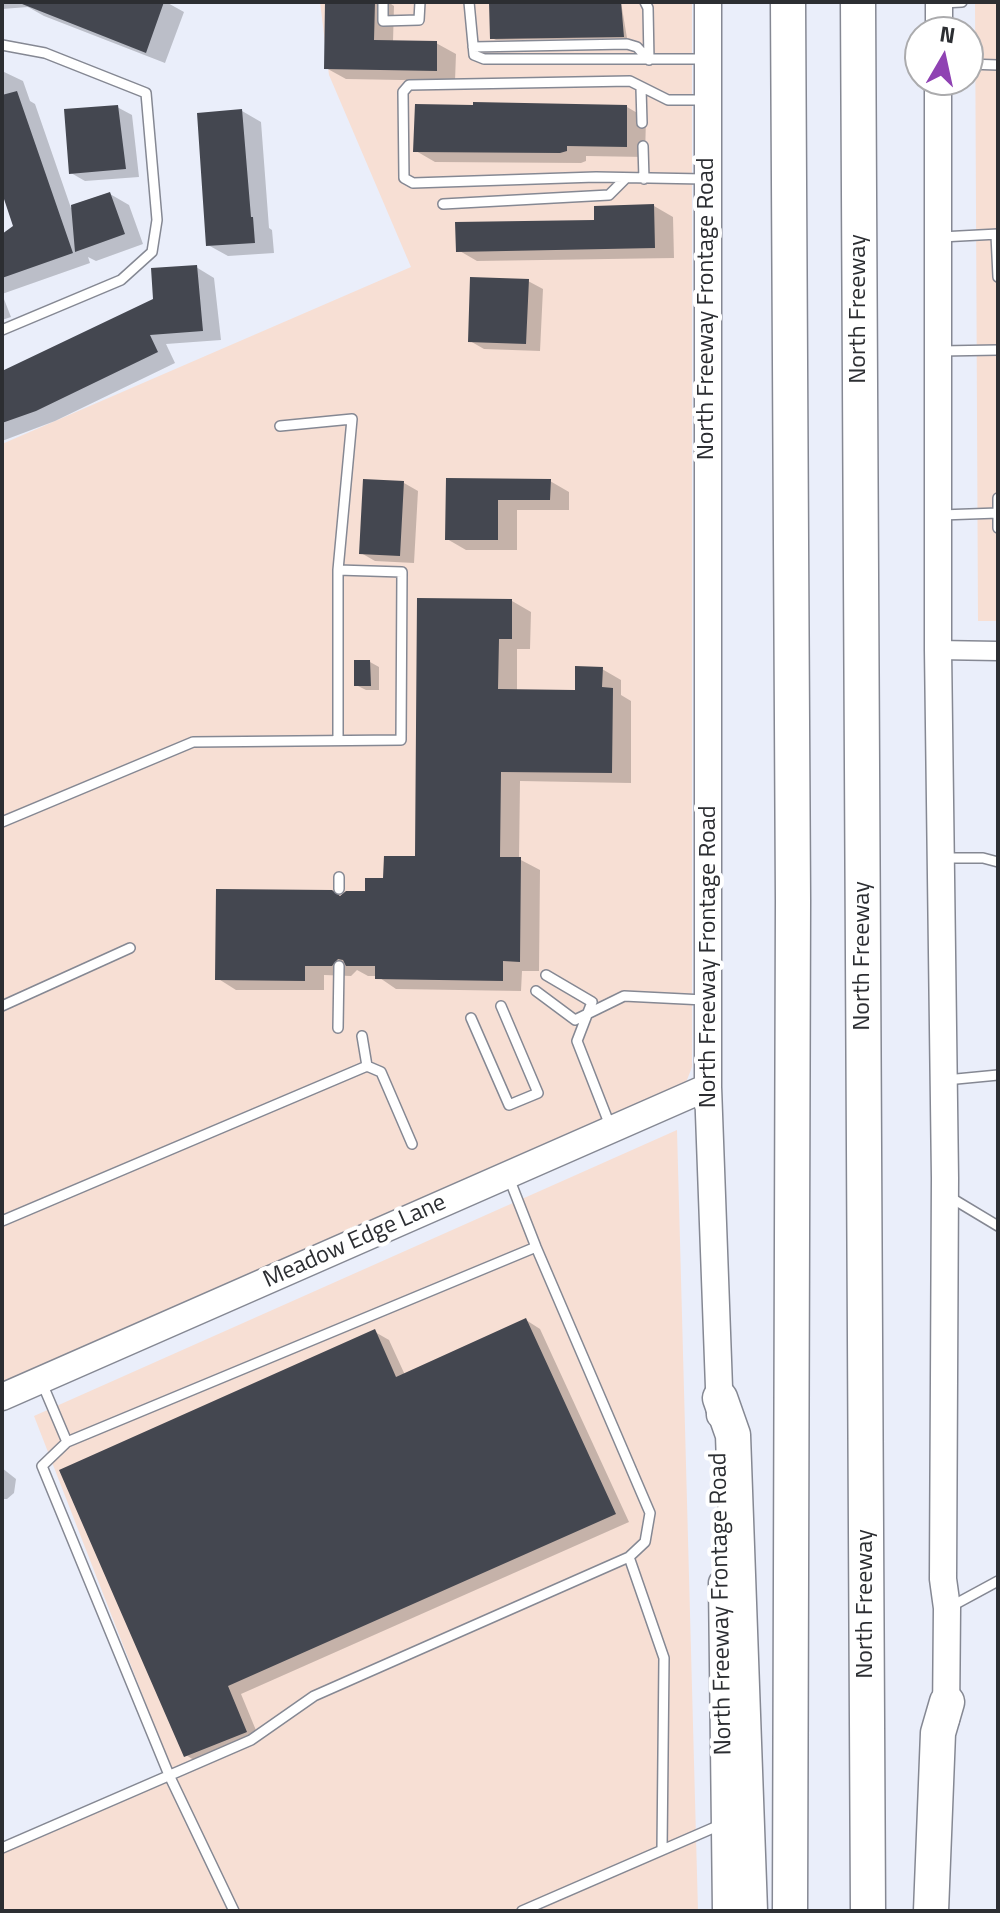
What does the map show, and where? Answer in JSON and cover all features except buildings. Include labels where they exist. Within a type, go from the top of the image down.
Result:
[{"type":"highway","points":[[788,2],[793,900],[790,1911]]},
{"type":"highway","name":"North Freeway","points":[[858,2],[868,1911]]},
{"type":"highway","points":[[720,1398],[733,1435],[750,1911]]},
{"type":"highway","points":[[931,1911],[938,1733],[947,1702]]},
{"type":"main road","name":"North Freeway Frontage Road","points":[[708,2],[707,1000],[720,1398],[726,1911]]},
{"type":"main road","points":[[938,96],[938,650],[945,1195],[943,1579],[947,1608],[945,1911]]},
{"type":"main road","name":"Meadow Edge Lane","points":[[2,1397],[708,1087]]},
{"type":"street","points":[[938,650],[998,651]]},
{"type":"lane","points":[[383,2],[383,21],[419,20],[420,2]]},
{"type":"lane","points":[[469,2],[474,55],[484,59],[708,59]]},
{"type":"lane","points":[[645,2],[648,8],[649,60]]},
{"type":"lane","points":[[939,2],[962,2]]},
{"type":"lane","points":[[473,47],[627,44],[637,47],[649,60]]},
{"type":"lane","points":[[2,45],[45,53],[146,93],[157,220],[152,252],[121,280],[2,330]]},
{"type":"lane","points":[[707,100],[668,100],[630,81],[409,85],[403,92],[404,178],[413,183],[707,179]]},
{"type":"lane","points":[[641,88],[642,123]]},
{"type":"lane","points":[[643,146],[644,179]]},
{"type":"lane","points":[[443,204],[609,195],[625,179]]},
{"type":"lane","points":[[937,238],[997,234],[998,277]]},
{"type":"lane","points":[[937,351],[998,350]]},
{"type":"lane","points":[[280,426],[352,419],[338,570],[338,740]]},
{"type":"lane","points":[[998,498],[998,528]]},
{"type":"lane","points":[[938,515],[998,513]]},
{"type":"lane","points":[[2,822],[193,742],[401,740],[402,572],[338,570]]},
{"type":"lane","points":[[941,858],[983,858],[998,862]]},
{"type":"lane","points":[[339,877],[339,889]]},
{"type":"lane","points":[[2,1006],[130,948]]},
{"type":"lane","points":[[338,1028],[339,966]]},
{"type":"lane","points":[[546,975],[592,1002],[577,1041],[611,1128]]},
{"type":"lane","points":[[536,991],[575,1020],[624,996],[707,1000]]},
{"type":"lane","points":[[471,1018],[509,1105],[538,1093],[501,1006]]},
{"type":"lane","points":[[362,1036],[367,1066]]},
{"type":"lane","points":[[2,1221],[367,1066],[381,1072],[412,1144]]},
{"type":"lane","points":[[944,1080],[998,1075]]},
{"type":"lane","points":[[2,1848],[251,1740],[314,1696],[629,1557],[645,1542],[650,1513],[508,1174]]},
{"type":"lane","points":[[945,1195],[998,1226]]},
{"type":"lane","points":[[234,1911],[169,1775],[42,1466],[67,1442],[536,1247]]},
{"type":"lane","points":[[40,1380],[67,1442]]},
{"type":"lane","points":[[629,1557],[664,1658],[662,1850]]},
{"type":"lane","points":[[947,1608],[998,1581]]},
{"type":"lane","points":[[522,1911],[725,1823]]},
{"type":"shaded area","points":[[320,2],[692,2],[692,1067],[687,1080],[678,1089],[2,1389],[2,444],[411,267],[329,75]]},
{"type":"shaded area","points":[[975,2],[998,2],[998,621],[978,621],[975,96],[984,96],[984,16],[975,16]]},
{"type":"shaded area","points":[[677,1130],[698,1911],[2,1911],[2,1852],[172,1771],[34,1416]]}]
